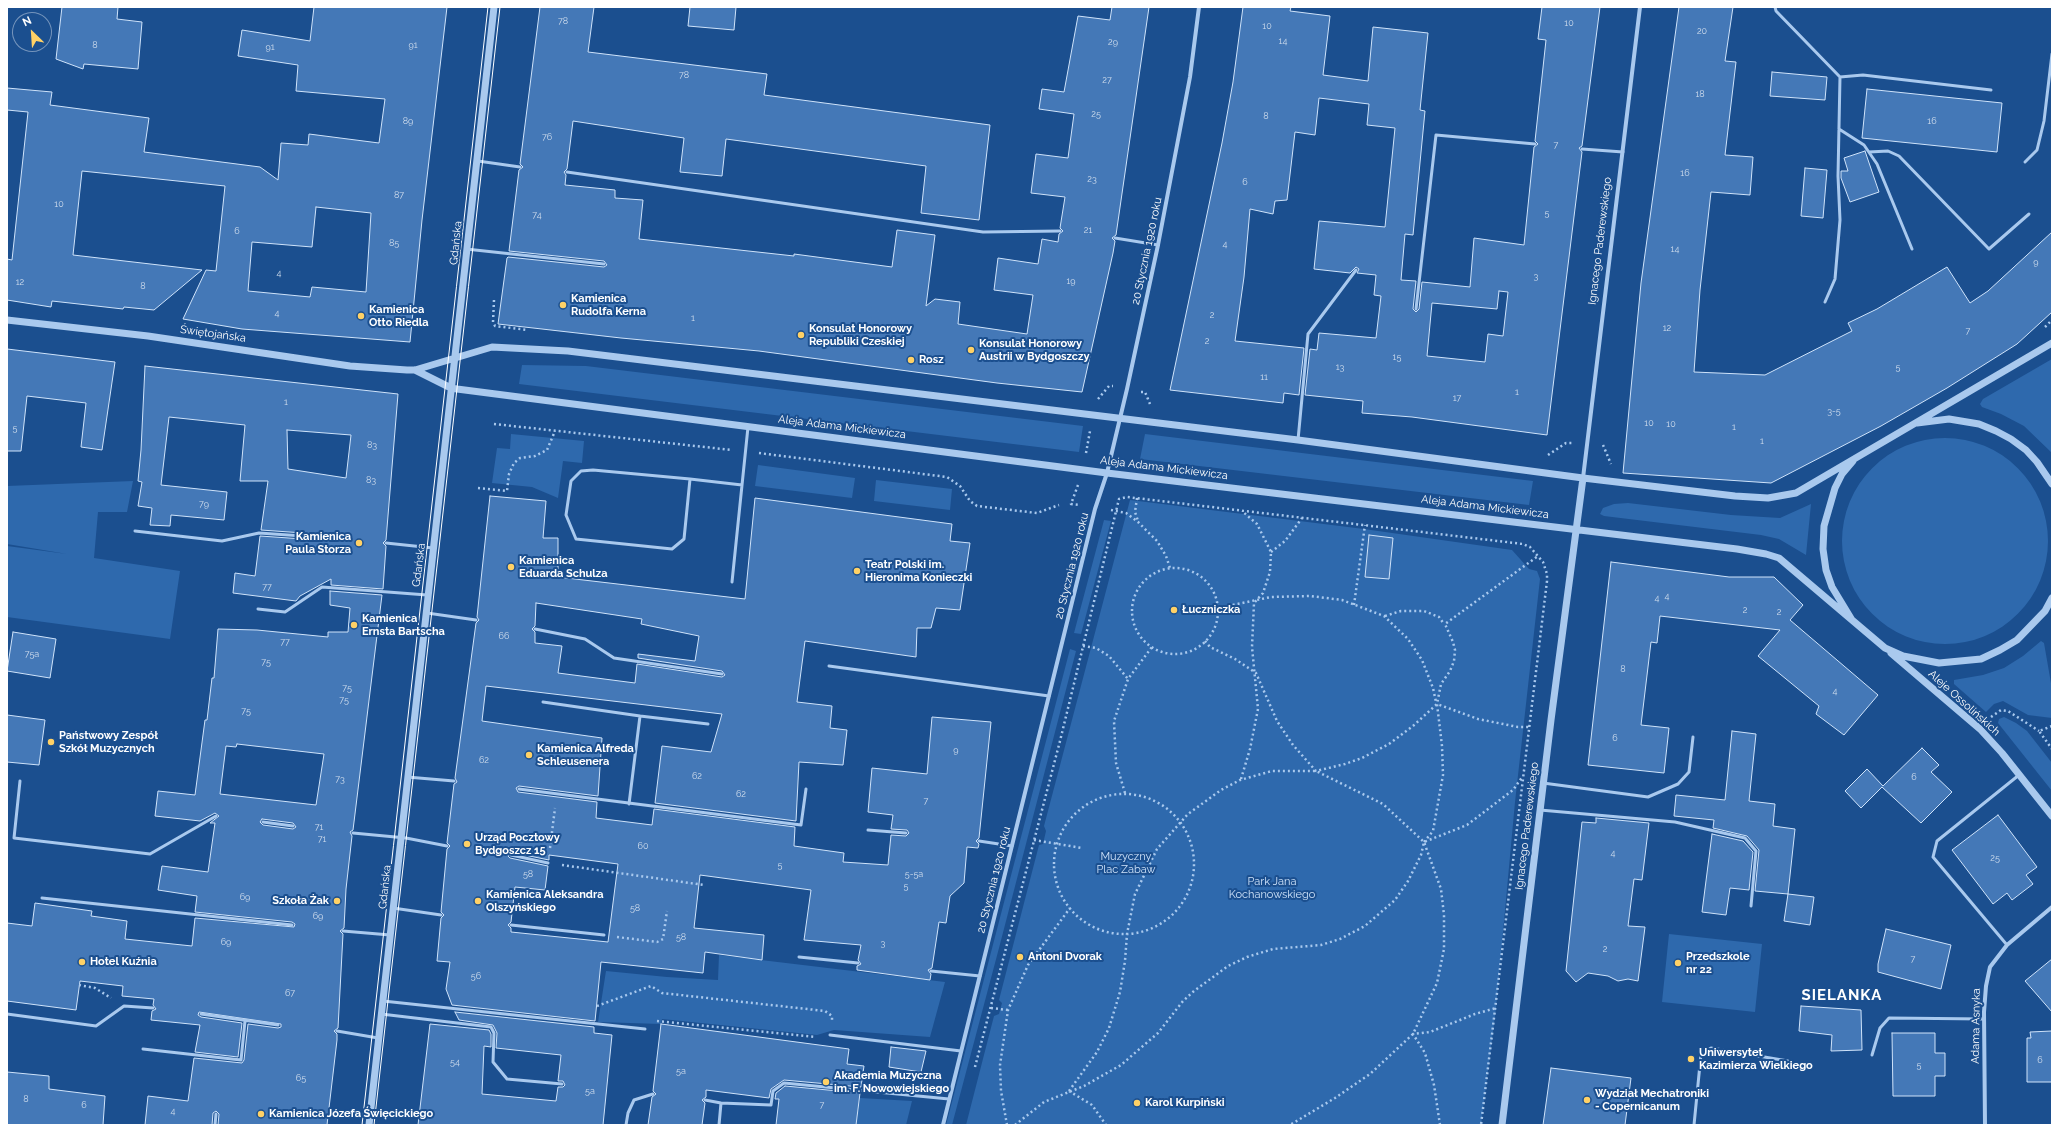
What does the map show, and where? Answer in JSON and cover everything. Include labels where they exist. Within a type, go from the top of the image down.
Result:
[{"type":"street","name":"Gdańska","points":[[369,1125],[425,612],[494,7]]},
{"type":"street","name":"20 Stycznia 1920 roku","points":[[943,1125],[1096,509],[1108,472],[1158,244],[1190,77],[1199,7]]},
{"type":"street","name":"Ignacego Paderewskiego","points":[[1502,1125],[1543,784],[1584,478],[1640,7]]},
{"type":"street","name":"Świętojańska","points":[[7,320],[148,336],[350,366],[415,370],[454,358]]},
{"type":"street","points":[[454,358],[492,347],[568,351],[1298,440],[1584,478],[1735,496],[1768,498],[1796,492],[2052,343]]},
{"type":"street","name":"Świętojańska","points":[[415,370],[451,388]]},
{"type":"street","name":"Aleja Adama Mickiewicza","points":[[451,388],[1766,554],[1779,558],[1852,620]]},
{"type":"street","points":[[1913,424],[1949,419],[1979,424],[1996,431],[2011,439],[2026,450],[2037,462],[2052,484]]},
{"type":"street","points":[[1852,620],[1832,587],[1826,570],[1823,549],[1824,526],[1829,505],[1842,474],[1855,458]]},
{"type":"street","points":[[1885,648],[1903,656],[1933,662],[1957,663],[1981,659],[2017,640],[2045,611],[2052,598]]},
{"type":"street","name":"Aleje Ossolińskich","points":[[1852,620],[1980,729],[2052,816]]},
{"type":"street","name":"Adama Asnyka","points":[[1985,1125],[1984,1019],[1986,986],[1990,967],[2007,945],[2052,907]]},
{"type":"lane","points":[[1775,7],[1776,10],[1840,77],[1840,220],[1835,279],[1825,302]]},
{"type":"lane","points":[[2025,162],[2037,150],[2044,121],[2052,54]]},
{"type":"lane","points":[[1840,77],[1863,75],[1991,90]]},
{"type":"lane","points":[[1839,130],[1864,145],[1877,164],[1912,249]]},
{"type":"lane","points":[[1416,309],[1436,135],[1535,144]]},
{"type":"lane","points":[[1582,148],[1623,152]]},
{"type":"lane","points":[[1869,152],[1888,151],[1899,156],[1989,249],[2029,214]]},
{"type":"lane","points":[[476,161],[520,167]]},
{"type":"lane","points":[[567,172],[984,232],[1060,230]]},
{"type":"lane","points":[[1115,238],[1158,244]]},
{"type":"lane","points":[[466,249],[604,264]]},
{"type":"lane","points":[[1298,440],[1308,334],[1356,270]]},
{"type":"lane","points":[[732,582],[748,426]]},
{"type":"lane","points":[[690,479],[684,539],[672,549],[576,539],[566,515],[571,481],[581,470],[690,479],[742,485]]},
{"type":"lane","points":[[135,531],[222,541],[259,533],[332,538]]},
{"type":"lane","points":[[386,543],[433,548]]},
{"type":"lane","points":[[258,610],[285,612],[322,587],[427,595]]},
{"type":"lane","points":[[425,612],[476,620]]},
{"type":"lane","points":[[535,629],[586,639],[614,658],[722,674]]},
{"type":"lane","points":[[829,666],[1049,696]]},
{"type":"lane","points":[[543,702],[708,724]]},
{"type":"lane","points":[[629,804],[640,716]]},
{"type":"lane","points":[[1543,784],[1648,798],[1678,784],[1690,772],[1693,737]]},
{"type":"lane","points":[[2007,945],[1933,857],[1937,841],[2019,775]]},
{"type":"lane","points":[[408,777],[454,781]]},
{"type":"lane","points":[[20,781],[14,838],[150,854],[216,816]]},
{"type":"lane","points":[[519,790],[801,825],[806,789]]},
{"type":"lane","points":[[1540,810],[1675,822],[1744,838],[1756,851],[1751,906]]},
{"type":"lane","points":[[263,822],[293,826]]},
{"type":"lane","points":[[868,830],[906,833]]},
{"type":"lane","points":[[353,833],[401,837],[447,846]]},
{"type":"lane","points":[[979,841],[1012,846]]},
{"type":"lane","points":[[511,855],[548,863]]},
{"type":"lane","points":[[42,898],[292,925]]},
{"type":"lane","points":[[393,908],[441,915]]},
{"type":"lane","points":[[511,925],[604,935]]},
{"type":"lane","points":[[344,931],[390,935]]},
{"type":"lane","points":[[799,957],[858,963]]},
{"type":"lane","points":[[931,971],[980,976]]},
{"type":"lane","points":[[382,1001],[645,1029]]},
{"type":"lane","points":[[7,1014],[96,1026],[124,1006],[153,1008]]},
{"type":"lane","points":[[201,1014],[278,1025]]},
{"type":"lane","points":[[381,1014],[491,1027],[494,1033],[492,1062],[508,1079],[562,1084]]},
{"type":"lane","points":[[1872,1055],[1880,1028],[1889,1018],[1984,1019]]},
{"type":"lane","points":[[143,1049],[241,1060],[245,1021]]},
{"type":"lane","points":[[337,1031],[378,1038]]},
{"type":"lane","points":[[830,1035],[961,1050]]},
{"type":"lane","points":[[1694,1125],[1701,1054],[1711,1048],[1788,1061]]},
{"type":"lane","points":[[705,1100],[721,1103],[771,1105],[774,1092],[784,1083],[950,1099]]},
{"type":"lane","points":[[626,1125],[628,1113],[634,1100],[653,1094]]},
{"type":"lane","points":[[719,1125],[721,1103]]},
{"type":"lane","points":[[215,1125],[216,1114]]},
{"type":"path","points":[[494,424],[746,451],[947,477],[960,486],[970,501],[977,506],[1037,513],[1060,505]]},
{"type":"path","points":[[478,488],[507,491],[509,474],[514,463],[520,458],[535,456],[547,450],[555,431]]},
{"type":"path","points":[[1610,462],[1612,468]]},
{"type":"path","points":[[973,1074],[1034,840],[1119,499],[1127,496],[1522,544],[1530,547],[1538,556],[1547,574],[1547,581],[1481,1125]]},
{"type":"path","points":[[1138,498],[1135,512],[1138,522]]},
{"type":"path","points":[[1240,780],[1250,749],[1258,709],[1252,635],[1256,600],[1263,593],[1270,572],[1271,552],[1257,524],[1242,511]]},
{"type":"path","points":[[1271,552],[1285,541],[1302,518]]},
{"type":"path","points":[[1354,605],[1365,525]]},
{"type":"path","points":[[1444,624],[1538,556]]},
{"type":"path","points":[[1170,568],[1180,568],[1199,576],[1212,590],[1218,608],[1215,626],[1205,641],[1197,647],[1185,652],[1173,654],[1160,652],[1139,635],[1133,622],[1131,607],[1135,593],[1144,581],[1156,572],[1170,568]]},
{"type":"path","points":[[1015,1125],[1044,1102],[1084,1086],[1122,1065],[1158,1033],[1194,990],[1228,966],[1247,957],[1272,949],[1321,945],[1340,939],[1365,926],[1395,900],[1408,881],[1421,855],[1424,842],[1433,831],[1443,775],[1442,746],[1437,704],[1434,688],[1422,660],[1408,639],[1384,616],[1342,600],[1310,596],[1271,596],[1218,608]]},
{"type":"path","points":[[1069,1091],[1097,1052],[1109,1028],[1120,992],[1125,962],[1126,934],[1135,894],[1156,849],[1180,821],[1221,790],[1240,780],[1272,771],[1316,771],[1362,758],[1376,751],[1413,726],[1437,704],[1441,684],[1450,671],[1454,661],[1455,650],[1453,642],[1444,624],[1439,617],[1424,611],[1401,611],[1384,616]]},
{"type":"path","points":[[1205,641],[1210,647],[1235,659],[1256,673],[1277,721],[1293,744],[1316,771],[1383,804],[1424,842],[1441,888],[1444,916],[1444,949],[1437,983],[1413,1034],[1370,1074],[1335,1098],[1290,1125]]},
{"type":"path","points":[[1083,646],[1096,648],[1109,656],[1128,679]]},
{"type":"path","points":[[1125,794],[1116,763],[1114,722],[1128,679],[1152,647]]},
{"type":"path","points":[[1437,704],[1478,719],[1518,727],[1530,727]]},
{"type":"path","points":[[1991,717],[2001,710],[2008,711],[2039,731],[2052,749]]},
{"type":"path","points":[[2039,731],[2052,726]]},
{"type":"path","points":[[1424,842],[1467,825],[1513,790],[1524,776]]},
{"type":"path","points":[[1125,794],[1144,797],[1162,805],[1180,821],[1192,845],[1195,865],[1190,887],[1182,903],[1168,919],[1149,930],[1126,934],[1101,930],[1079,917],[1070,908],[1061,894],[1055,877],[1054,860],[1057,843],[1065,827],[1076,813],[1086,806],[1107,796],[1125,794]]},
{"type":"path","points":[[562,809],[554,808],[548,863],[704,885]]},
{"type":"path","points":[[1034,840],[1082,848]]},
{"type":"path","points":[[1007,1125],[1001,1091],[1000,1065],[1008,1010],[1028,965],[1070,908]]},
{"type":"path","points":[[604,935],[657,942],[663,939],[667,911]]},
{"type":"path","points":[[79,985],[96,988],[124,1006]]},
{"type":"path","points":[[596,1006],[652,986],[662,993],[825,1011],[832,1016],[830,1035],[823,1038],[654,1021]]},
{"type":"path","points":[[991,1008],[1008,1010]]},
{"type":"path","points":[[1413,1034],[1430,1032],[1475,1014],[1496,1008]]},
{"type":"path","points":[[1413,1034],[1425,1053],[1434,1085],[1440,1125]]},
{"type":"path","points":[[1069,1091],[1092,1105],[1106,1125]]},
{"type":"green space","points":[[2052,359],[2052,453],[2024,426],[2001,414],[1982,407],[1980,404],[1983,399]]},
{"type":"green space","points":[[522,365],[586,366],[1083,426],[1079,452],[519,384]]},
{"type":"green space","points":[[511,434],[584,441],[582,463],[563,461],[558,498],[532,487],[492,483],[497,448],[510,449]]},
{"type":"green space","points":[[1145,434],[1533,481],[1529,505],[1140,459]]},
{"type":"green space","points":[[1935,438],[1955,438],[1975,442],[1994,450],[2018,468],[2031,484],[2040,501],[2044,511],[2048,531],[2048,551],[2044,571],[2040,581],[2031,598],[2018,614],[1994,632],[1975,640],[1955,644],[1935,644],[1915,640],[1896,632],[1880,621],[1865,606],[1854,590],[1846,571],[1842,551],[1842,531],[1846,511],[1854,492],[1865,476],[1880,461],[1896,450],[1915,442]]},
{"type":"green space","points":[[758,465],[855,478],[852,498],[755,486]]},
{"type":"green space","points":[[876,480],[952,489],[950,510],[874,501]]},
{"type":"green space","points":[[133,481],[127,512],[98,512],[94,558],[180,571],[170,639],[7,617],[7,546],[67,554],[7,544],[7,486]]},
{"type":"green space","name":"Park Jana Kochanowskiego","points":[[1130,500],[1364,529],[1512,550],[1529,569],[1537,571],[1540,579],[1515,802],[1496,1008],[1481,1125],[966,1125],[994,1016],[999,1014],[1002,1003],[999,1000],[1039,845],[1043,844],[1046,831],[1044,826]]},
{"type":"green space","points":[[1628,503],[1731,515],[1780,518],[1811,504],[1806,555],[1779,539],[1761,535],[1604,516],[1600,514],[1603,508],[1614,504]]},
{"type":"green space","points":[[1104,520],[1111,521],[1081,634],[1074,633]]},
{"type":"green space","points":[[2041,641],[2044,643],[2052,689],[2052,718],[2028,715],[2003,701],[1994,704],[1986,712],[1954,684],[1954,680],[1983,675],[2004,668],[2023,656]]},
{"type":"green space","points":[[1070,649],[1076,651],[999,948],[952,1125],[946,1125]]},
{"type":"green space","points":[[2004,717],[2027,731],[2052,763],[2052,791],[1998,723],[1999,719]]},
{"type":"green space","points":[[1669,934],[1762,944],[1755,1012],[1662,1002]]},
{"type":"green space","points":[[719,955],[945,982],[930,1037],[834,1030],[817,1035],[662,1019],[661,1024],[598,1022],[606,971],[718,980]]},
{"type":"green space","points":[[860,1098],[912,1101],[906,1125],[856,1125]]},
{"type":"building","points":[[62,7],[118,7],[117,19],[142,22],[138,69],[84,64],[83,69],[56,59]]},
{"type":"building","points":[[314,7],[447,7],[422,220],[410,342],[242,329],[183,319],[206,270],[216,271],[225,186],[82,171],[73,255],[202,270],[154,310],[124,307],[123,309],[52,301],[51,307],[7,300],[7,259],[12,260],[28,112],[7,110],[7,88],[52,92],[50,105],[149,118],[144,152],[260,167],[278,180],[281,143],[308,145],[309,134],[379,143],[385,99],[296,91],[298,65],[238,56],[242,30],[310,41]],"holes":[[[316,207],[371,213],[366,292],[312,287],[310,297],[248,291],[252,242],[312,247]]]},
{"type":"building","points":[[540,7],[594,7],[588,52],[767,74],[764,95],[990,125],[979,220],[921,213],[926,166],[726,139],[722,176],[680,172],[684,138],[573,121],[567,169],[564,172],[566,175],[565,185],[615,190],[615,198],[643,200],[639,239],[794,256],[794,254],[892,267],[897,230],[935,235],[926,306],[935,299],[960,302],[958,324],[1027,334],[1033,295],[994,290],[998,258],[1038,264],[1042,239],[1058,242],[1059,234],[1063,231],[1060,228],[1065,197],[1031,193],[1036,154],[1068,158],[1074,114],[1039,109],[1042,89],[1064,92],[1078,16],[1110,20],[1112,7],[1149,7],[1116,235],[1112,238],[1115,241],[1113,253],[1082,392],[997,383],[759,351],[621,338],[498,324],[508,257],[604,267],[607,265],[604,261],[509,251],[519,170],[523,167],[520,164]]},
{"type":"building","points":[[690,7],[736,7],[734,30],[688,26]]},
{"type":"building","points":[[1243,7],[1291,7],[1290,11],[1330,16],[1323,75],[1368,81],[1373,27],[1428,33],[1420,110],[1425,111],[1413,235],[1405,234],[1401,280],[1416,281],[1413,309],[1416,312],[1419,309],[1422,282],[1470,287],[1474,238],[1524,245],[1534,147],[1538,144],[1535,141],[1546,40],[1538,39],[1542,7],[1600,7],[1582,146],[1579,148],[1582,152],[1547,435],[1412,417],[1362,413],[1363,401],[1305,395],[1310,349],[1317,350],[1319,333],[1376,338],[1381,296],[1374,295],[1376,275],[1357,273],[1359,269],[1356,267],[1350,273],[1314,269],[1319,221],[1385,227],[1395,128],[1367,125],[1369,104],[1319,98],[1315,135],[1295,132],[1287,200],[1275,201],[1273,214],[1250,209],[1244,277],[1235,341],[1304,348],[1299,395],[1284,393],[1283,403],[1170,390],[1222,143],[1233,82]],"holes":[[[1499,291],[1508,292],[1503,336],[1488,334],[1485,362],[1427,356],[1432,303],[1497,309]]]},
{"type":"building","points":[[1679,7],[1733,7],[1725,61],[1736,62],[1725,155],[1753,157],[1750,195],[1711,192],[1700,290],[1694,372],[1765,375],[1852,331],[1848,323],[1877,309],[1947,267],[1970,303],[1988,291],[2052,232],[2052,312],[2017,344],[1947,388],[1881,426],[1771,483],[1623,473],[1641,283]]},
{"type":"building","points":[[1772,72],[1827,77],[1825,100],[1770,96]]},
{"type":"building","points":[[1867,89],[2002,103],[1997,152],[1862,138]]},
{"type":"building","points":[[1865,151],[1879,192],[1850,202],[1841,178],[1841,171],[1848,171],[1844,158]]},
{"type":"building","points":[[1805,168],[1827,170],[1823,218],[1801,216]]},
{"type":"building","points":[[7,349],[115,362],[102,450],[81,447],[86,403],[27,396],[21,451],[7,451]]},
{"type":"building","points":[[145,366],[398,394],[386,540],[383,543],[386,546],[383,589],[331,585],[331,579],[300,596],[296,601],[233,593],[235,573],[255,576],[260,536],[332,541],[335,539],[332,535],[261,530],[268,481],[240,481],[245,425],[169,417],[161,485],[227,492],[224,520],[171,515],[170,526],[150,525],[152,508],[138,506],[142,482],[138,481]],"holes":[[[287,430],[351,435],[346,478],[288,469]]]},
{"type":"building","points":[[490,496],[546,501],[543,538],[558,538],[558,577],[745,599],[755,498],[952,524],[950,541],[970,543],[960,610],[936,608],[931,628],[917,628],[916,657],[805,641],[797,702],[832,706],[830,728],[847,730],[843,765],[799,762],[796,821],[655,803],[662,746],[711,752],[722,714],[486,686],[482,721],[602,738],[598,796],[519,786],[516,788],[518,792],[597,802],[596,818],[652,825],[654,809],[795,827],[794,846],[844,853],[843,862],[888,865],[891,835],[906,836],[909,833],[907,830],[891,829],[893,815],[868,812],[872,768],[927,774],[932,717],[991,722],[979,838],[976,841],[979,844],[978,848],[967,847],[964,883],[950,896],[946,923],[939,922],[932,968],[928,970],[931,974],[930,980],[857,970],[857,966],[861,964],[858,960],[861,945],[804,940],[811,890],[700,875],[694,928],[764,935],[762,960],[705,952],[703,973],[601,962],[595,1021],[452,1005],[446,989],[450,962],[437,961],[441,918],[444,915],[441,912],[447,849],[450,846],[447,843],[454,784],[457,782],[455,778],[476,623],[479,620],[477,617]],"holes":[[[536,603],[642,619],[641,624],[699,636],[695,661],[638,654],[638,658],[722,671],[725,675],[722,677],[637,664],[635,683],[558,673],[562,646],[535,643],[535,632],[532,629],[535,626]],[[510,852],[549,860],[549,855],[618,864],[608,942],[511,932],[511,928],[508,925],[511,922],[515,887],[545,890],[548,866],[510,858],[508,856]]]},
{"type":"building","points":[[1369,535],[1393,538],[1389,579],[1365,577]]},
{"type":"building","points":[[1611,562],[1729,577],[1774,577],[1803,605],[1790,620],[1878,695],[1844,735],[1816,714],[1819,706],[1758,656],[1780,630],[1660,616],[1657,643],[1651,642],[1641,725],[1669,728],[1664,773],[1588,765]]},
{"type":"building","points":[[330,591],[382,595],[353,830],[350,832],[352,836],[346,889],[344,928],[340,931],[343,934],[338,1028],[334,1031],[337,1034],[337,1040],[327,1125],[218,1125],[219,1114],[216,1111],[213,1113],[212,1125],[145,1125],[148,1096],[188,1101],[194,1058],[242,1063],[244,1060],[248,1024],[278,1028],[281,1027],[281,1024],[199,1012],[198,1015],[201,1017],[242,1023],[238,1057],[195,1052],[200,1025],[151,1020],[152,1011],[156,1009],[153,1005],[154,999],[122,996],[123,986],[80,981],[76,1010],[7,1001],[7,923],[32,926],[35,903],[92,911],[91,916],[127,921],[125,939],[192,946],[195,918],[294,927],[295,924],[292,922],[195,912],[197,896],[158,890],[162,866],[208,872],[215,823],[210,823],[219,816],[215,813],[200,821],[155,816],[158,791],[195,795],[205,720],[207,720],[212,678],[214,678],[218,629],[257,630],[328,637],[328,632],[348,632],[350,608],[330,605]],"holes":[[[237,744],[324,754],[316,805],[220,794],[226,746],[236,747]],[[262,819],[293,823],[296,827],[293,829],[263,825],[260,822]]]},
{"type":"building","points":[[13,632],[56,639],[50,678],[7,671]]},
{"type":"building","points":[[7,715],[45,720],[39,765],[7,762]]},
{"type":"building","points":[[1732,731],[1756,734],[1749,801],[1775,804],[1773,826],[1795,829],[1788,894],[1755,891],[1759,850],[1747,836],[1713,828],[1714,820],[1674,816],[1676,795],[1725,800]]},
{"type":"building","points":[[1922,748],[1939,765],[1931,772],[1952,792],[1921,823],[1882,787],[1861,808],[1845,791],[1867,769],[1883,786]]},
{"type":"building","points":[[1998,815],[2037,867],[2026,875],[2033,884],[2012,900],[2007,893],[1993,904],[1952,850]]},
{"type":"building","points":[[1596,818],[1649,823],[1642,880],[1634,879],[1628,926],[1645,927],[1638,981],[1628,979],[1618,981],[1608,976],[1588,973],[1576,982],[1566,971],[1582,822],[1596,823]]},
{"type":"building","points":[[1712,834],[1743,841],[1753,852],[1749,890],[1730,888],[1726,915],[1702,912]]},
{"type":"building","points":[[1788,894],[1814,897],[1810,925],[1784,921]]},
{"type":"building","points":[[1886,929],[1951,945],[1941,989],[1878,972],[1878,964]]},
{"type":"building","points":[[2052,959],[2052,1012],[2025,981]]},
{"type":"building","points":[[1801,1006],[1861,1010],[1862,1050],[1831,1051],[1832,1035],[1799,1031]]},
{"type":"building","points":[[455,1012],[594,1027],[594,1033],[612,1035],[603,1125],[418,1125],[430,1024],[489,1030],[491,1034],[491,1047],[484,1046],[482,1094],[556,1101],[558,1087],[563,1087],[565,1085],[563,1081],[558,1081],[561,1055],[496,1048],[497,1033],[493,1025],[459,1020]]},
{"type":"building","points":[[661,1024],[849,1049],[847,1064],[864,1066],[861,1087],[784,1080],[771,1089],[769,1098],[706,1090],[706,1097],[702,1100],[705,1103],[702,1125],[648,1125],[652,1097],[656,1094],[653,1091]]},
{"type":"building","points":[[2052,1031],[2052,1082],[2027,1082],[2027,1038],[2031,1038],[2030,1032]]},
{"type":"building","points":[[1892,1033],[1935,1033],[1935,1053],[1945,1053],[1945,1076],[1935,1076],[1935,1096],[1893,1096]]},
{"type":"building","points":[[891,1047],[926,1051],[921,1072],[889,1067]]},
{"type":"building","name":"Wydział Mechatroniki - Copernicanum","points":[[1551,1068],[1631,1078],[1625,1125],[1543,1125]]},
{"type":"building","points":[[7,1072],[49,1076],[49,1089],[105,1096],[103,1125],[7,1125]]},
{"type":"building","points":[[785,1086],[860,1093],[856,1125],[776,1125],[779,1099],[775,1099],[776,1093]]},
{"type":"tram line","points":[[362,1125],[488,7]]},
{"type":"tram line","points":[[374,1125],[500,7]]},
{"type":"place","name":"Kamienica Rudolfa Kerna","points":[[563,305]]},
{"type":"place","name":"Kamienica Otto Riedla","points":[[361,316]]},
{"type":"place","name":"Konsulat Honorowy Republiki Czeskiej","points":[[801,335]]},
{"type":"place","name":"Konsulat Honorowy Austrii w Bydgoszczy","points":[[971,350]]},
{"type":"place","name":"Rosz","points":[[911,360]]},
{"type":"place","name":"Kamienica Paula Storza","points":[[359,543]]},
{"type":"place","name":"Kamienica Eduarda Schulza","points":[[511,567]]},
{"type":"place","name":"Teatr Polski im. Hieronima Konieczki","points":[[857,571]]},
{"type":"place","name":"Łuczniczka","points":[[1174,610]]},
{"type":"place","name":"Kamienica Ernsta Bartscha","points":[[354,625]]},
{"type":"place","name":"Państwowy Zespół Szkół Muzycznych","points":[[51,742]]},
{"type":"place","name":"Kamienica Alfreda Schleusenera","points":[[529,755]]},
{"type":"place","name":"Urząd Pocztowy Bydgoszcz 15","points":[[467,844]]},
{"type":"place","name":"Szkoła Żak","points":[[337,901]]},
{"type":"place","name":"Kamienica Aleksandra Olszyńskiego","points":[[478,901]]},
{"type":"place","name":"Antoni Dvorak","points":[[1020,957]]},
{"type":"place","name":"Hotel Kuźnia","points":[[82,962]]},
{"type":"place","name":"Przedszkole nr 22","points":[[1678,963]]},
{"type":"place","name":"Uniwersytet Kazimierza Wielkiego","points":[[1691,1059]]},
{"type":"place","name":"Akademia Muzyczna im. F. Nowowiejskiego","points":[[826,1082]]},
{"type":"place","name":"Wydział Mechatroniki - Copernicanum","points":[[1587,1100]]},
{"type":"place","name":"Karol Kurpiński","points":[[1137,1103]]},
{"type":"place","name":"Kamienica Józefa Święcickiego","points":[[261,1114]]},
{"type":"district","name":"SIELANKA","points":[[1842,995]]},
{"type":"park label","name":"Muzyczny Plac Zabaw","points":[[1126,863]]}]
